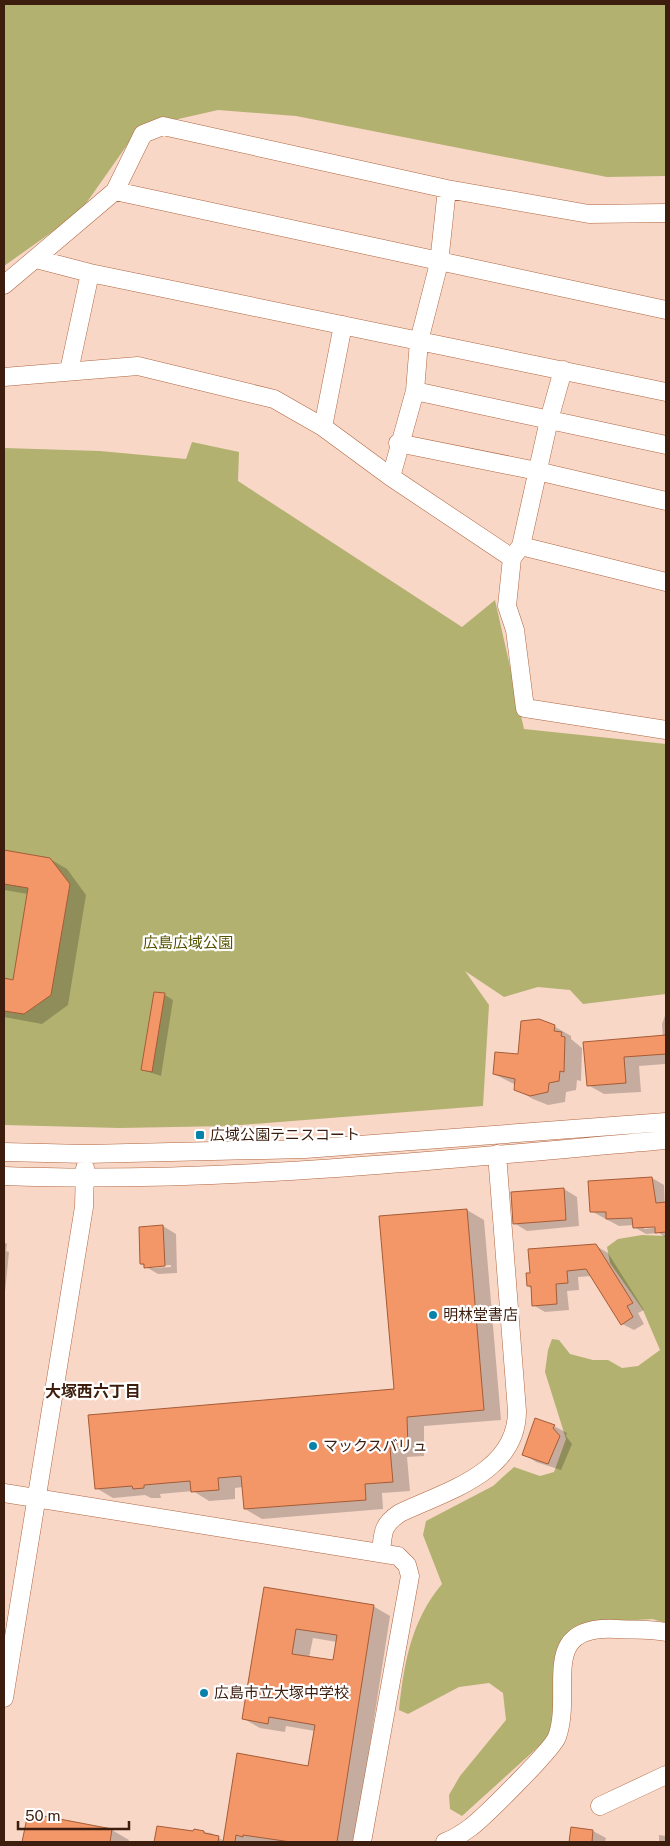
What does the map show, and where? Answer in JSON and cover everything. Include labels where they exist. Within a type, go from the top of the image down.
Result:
[{"type":"street","points":[[4,285],[115,191],[143,134],[163,126],[447,188],[590,214],[666,216]]},
{"type":"street","points":[[391,477],[398,443],[415,391],[419,341],[439,263],[447,188]]},
{"type":"street","points":[[115,191],[439,263],[666,310]]},
{"type":"street","points":[[36,259],[90,272],[666,392]]},
{"type":"street","points":[[69,371],[90,272]]},
{"type":"street","points":[[323,427],[342,325]]},
{"type":"street","points":[[4,377],[138,366],[274,398],[323,427],[391,477],[516,552],[666,582]]},
{"type":"street","points":[[563,370],[516,552],[507,606],[515,630],[525,708],[666,730]]},
{"type":"street","points":[[415,391],[666,445]]},
{"type":"street","points":[[398,443],[537,471],[666,501]]},
{"type":"street","points":[[4,1152],[86,1154],[305,1149],[666,1122]]},
{"type":"street","points":[[4,1176],[85,1178],[210,1176],[666,1140]]},
{"type":"street","points":[[4,1698],[84,1207],[86,1154]]},
{"type":"street","points":[[380,1553],[383,1531],[388,1521],[400,1513],[484,1472],[501,1458],[514,1434],[517,1411],[498,1154]]},
{"type":"street","points":[[4,1493],[398,1556],[408,1565],[410,1576],[362,1842]]},
{"type":"street","points":[[444,1842],[472,1826],[543,1756],[556,1739],[562,1720],[563,1659],[570,1640],[585,1632],[604,1628],[666,1632]]},
{"type":"street","points":[[600,1806],[666,1775]]},
{"type":"green space","points":[[4,4],[666,4],[666,176],[607,177],[296,116],[218,110],[139,128],[80,212],[4,266]]},
{"type":"green space","name":"広島広域公園","points":[[192,442],[239,452],[238,481],[462,627],[495,600],[524,729],[666,744],[666,994],[583,1004],[570,990],[538,987],[504,997],[465,971],[489,1005],[483,1106],[229,1126],[119,1128],[4,1125],[4,448],[100,451],[186,459]]},
{"type":"green space","points":[[642,1235],[666,1236],[666,1623],[652,1619],[589,1623],[571,1634],[554,1725],[547,1739],[462,1816],[450,1809],[449,1795],[460,1776],[506,1720],[503,1693],[489,1683],[459,1687],[408,1714],[399,1710],[403,1676],[416,1628],[431,1598],[442,1584],[423,1535],[426,1521],[493,1486],[514,1467],[540,1476],[554,1472],[566,1439],[545,1372],[548,1350],[552,1339],[559,1340],[570,1354],[593,1360],[608,1360],[622,1368],[638,1366],[660,1350],[643,1310],[610,1263],[607,1247],[618,1239]]},
{"type":"building","points":[[4,850],[50,858],[70,884],[51,995],[24,1014],[4,1011],[4,978],[13,980],[28,888],[4,884]]},
{"type":"building","points":[[154,992],[165,993],[152,1072],[141,1070]]},
{"type":"building","points":[[539,1019],[555,1025],[554,1031],[562,1032],[561,1036],[565,1037],[564,1072],[560,1071],[559,1081],[549,1083],[548,1092],[530,1096],[514,1090],[515,1079],[493,1074],[495,1052],[518,1054],[521,1021]]},
{"type":"building","points":[[666,1035],[666,1054],[624,1057],[626,1083],[587,1086],[583,1042]]},
{"type":"building","points":[[652,1177],[656,1203],[666,1202],[666,1232],[655,1233],[655,1227],[633,1228],[632,1218],[606,1219],[606,1212],[590,1212],[588,1181]]},
{"type":"building","points":[[564,1188],[566,1220],[513,1224],[511,1192]]},
{"type":"building","points":[[467,1209],[484,1410],[407,1417],[408,1447],[390,1448],[393,1482],[365,1484],[366,1500],[244,1509],[241,1476],[218,1478],[219,1490],[191,1492],[190,1481],[144,1485],[144,1488],[133,1489],[132,1486],[95,1489],[88,1415],[394,1389],[379,1216]]},
{"type":"building","points":[[163,1225],[165,1266],[144,1268],[144,1264],[140,1264],[139,1227]]},
{"type":"building","points":[[596,1244],[633,1303],[627,1306],[633,1317],[621,1325],[586,1269],[567,1271],[568,1283],[556,1284],[557,1304],[532,1306],[531,1286],[527,1286],[526,1273],[530,1273],[528,1249]]},
{"type":"building","points":[[535,1418],[555,1425],[553,1428],[560,1436],[548,1464],[522,1455]]},
{"type":"building","points":[[264,1587],[374,1605],[337,1842],[291,1842],[236,1835],[235,1842],[223,1842],[237,1753],[308,1766],[315,1725],[269,1717],[268,1724],[242,1719]],"holes":[[[296,1629],[337,1635],[333,1660],[292,1654]]]},
{"type":"building","points":[[28,1813],[112,1829],[110,1842],[22,1842]]},
{"type":"building","points":[[157,1826],[204,1831],[204,1833],[219,1836],[218,1842],[154,1842]]},
{"type":"building","points":[[571,1827],[593,1830],[592,1842],[569,1842]]},
{"type":"place","name":"広域公園テニスコート","points":[[200,1135]]},
{"type":"place","name":"明林堂書店","points":[[433,1315]]},
{"type":"place","name":"マックスバリュ","points":[[313,1446]]},
{"type":"place","name":"広島市立大塚中学校","points":[[204,1693]]},
{"type":"district","name":"大塚西六丁目","points":[[93,1391]]}]
